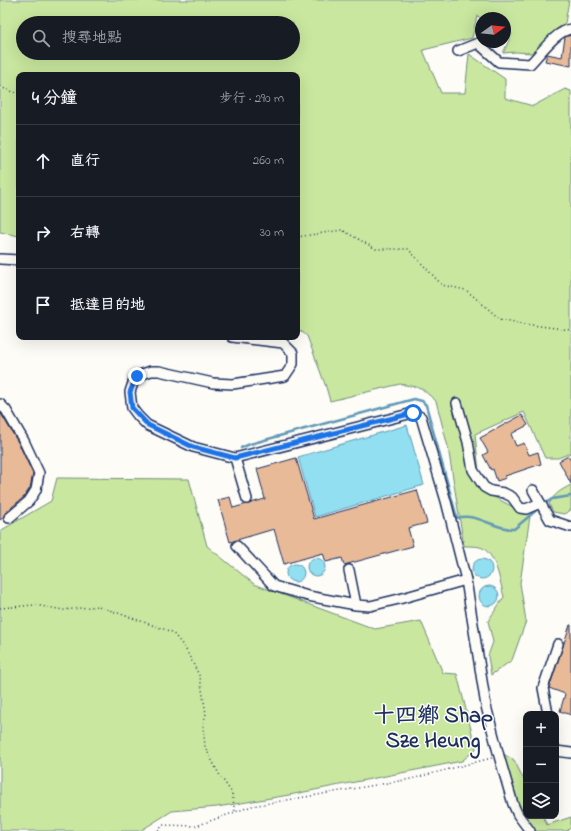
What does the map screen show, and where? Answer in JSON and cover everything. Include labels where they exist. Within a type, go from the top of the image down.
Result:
[{"type":"street","points":[[458,51],[478,43],[499,62],[530,64],[558,35],[571,29]]},
{"type":"street","points":[[0,259],[16,260]]},
{"type":"street","points":[[258,340],[283,343],[293,353],[293,364],[285,376],[233,384],[213,383],[151,371],[137,376],[130,392],[132,408],[148,425],[193,447],[235,458],[413,413],[422,417],[446,501],[466,580],[486,706],[499,756],[513,804],[518,815],[530,831]]},
{"type":"street","points":[[457,403],[468,442],[473,470],[484,487],[491,491],[504,492],[512,497],[520,508],[526,509],[540,503]]},
{"type":"street","points":[[0,404],[10,416],[39,473],[36,490],[29,501],[9,518]]},
{"type":"street","points":[[235,458],[247,499]]},
{"type":"street","points":[[533,490],[550,520],[571,527]]},
{"type":"street","points":[[237,546],[274,586],[308,596],[356,606],[370,606],[392,601],[466,580]]},
{"type":"street","points":[[349,570],[356,606]]},
{"type":"street","points":[[547,711],[543,688],[558,644]]},
{"type":"street","points":[[559,752],[571,754]]},
{"type":"path","points":[[0,87],[16,93]]},
{"type":"path","points":[[300,237],[342,230],[376,249],[408,249],[442,285],[466,290],[500,319],[524,324],[571,330]]},
{"type":"path","points":[[0,608],[35,605],[64,610],[98,606],[172,632],[185,648],[200,677],[206,714],[203,724],[205,746],[219,774],[232,793],[235,812]]},
{"type":"path","points":[[158,831],[163,825],[196,826],[252,806],[411,779],[499,756]]},
{"type":"green space","points":[[0,0],[569,0],[565,23],[550,37],[543,47],[531,53],[503,53],[505,48],[511,48],[511,12],[475,12],[475,25],[472,38],[423,50],[441,93],[465,93],[469,54],[505,79],[505,98],[533,106],[565,89],[571,91],[571,453],[558,458],[545,458],[524,412],[475,434],[481,490],[530,516],[520,583],[526,621],[512,660],[491,675],[488,656],[493,642],[488,621],[504,597],[494,561],[490,555],[480,547],[464,546],[448,447],[436,401],[421,388],[400,384],[330,401],[307,336],[300,330],[300,72],[16,72],[16,235],[0,232]]},
{"type":"green space","points":[[57,478],[189,479],[207,546],[254,584],[375,629],[421,621],[443,673],[457,674],[476,749],[462,761],[289,795],[217,807],[172,811],[140,831],[0,831],[0,531],[51,501]]},
{"type":"green space","points":[[571,485],[571,510],[564,514],[553,512],[549,504],[553,498]]},
{"type":"green space","points":[[505,755],[514,760],[523,778],[523,818],[520,814],[503,762]]},
{"type":"green space","points":[[571,817],[571,827],[567,831],[533,831],[524,819],[544,819],[547,825]]},
{"type":"water","points":[[407,425],[424,485],[315,517],[298,457]]},
{"type":"water","points":[[316,558],[322,561],[325,567],[322,573],[316,576],[310,573],[307,567],[310,561]]},
{"type":"water","points":[[482,559],[489,562],[492,569],[489,576],[482,579],[475,576],[472,569],[475,562]]},
{"type":"water","points":[[295,564],[301,567],[304,573],[301,579],[295,582],[289,579],[286,573],[289,567]]},
{"type":"water","points":[[489,586],[496,589],[499,596],[496,603],[489,606],[482,603],[479,596],[482,589]]},
{"type":"building","points":[[571,35],[571,66],[545,61],[547,54],[562,57],[565,37]]},
{"type":"building","points":[[0,412],[19,444],[33,474],[30,488],[24,497],[5,513],[3,518],[0,520]]},
{"type":"building","points":[[522,415],[528,425],[511,434],[516,446],[524,443],[529,455],[538,452],[541,464],[505,476],[506,478],[497,481],[493,469],[491,470],[483,455],[488,452],[480,438]]},
{"type":"building","points":[[568,456],[571,461],[571,484],[559,461]]},
{"type":"building","points":[[296,458],[314,519],[417,490],[427,523],[408,528],[413,546],[344,565],[342,558],[326,562],[323,553],[284,564],[274,529],[230,542],[218,500],[230,497],[233,508],[265,499],[257,469]]},
{"type":"building","points":[[570,625],[571,715],[560,711],[565,694],[549,688]]},
{"type":"waterway","points":[[241,448],[250,444],[414,399],[422,401],[426,405],[457,518],[472,517],[500,527],[514,529],[539,508]]},
{"type":"waterway","points":[[546,503],[552,499],[571,496]]},
{"type":"district","name":"十四鄉 Shap Sze Heung","points":[[433,726]]},
{"type":"route","points":[[137,376],[130,392],[132,408],[148,425],[193,447],[235,458],[413,413]]}]
